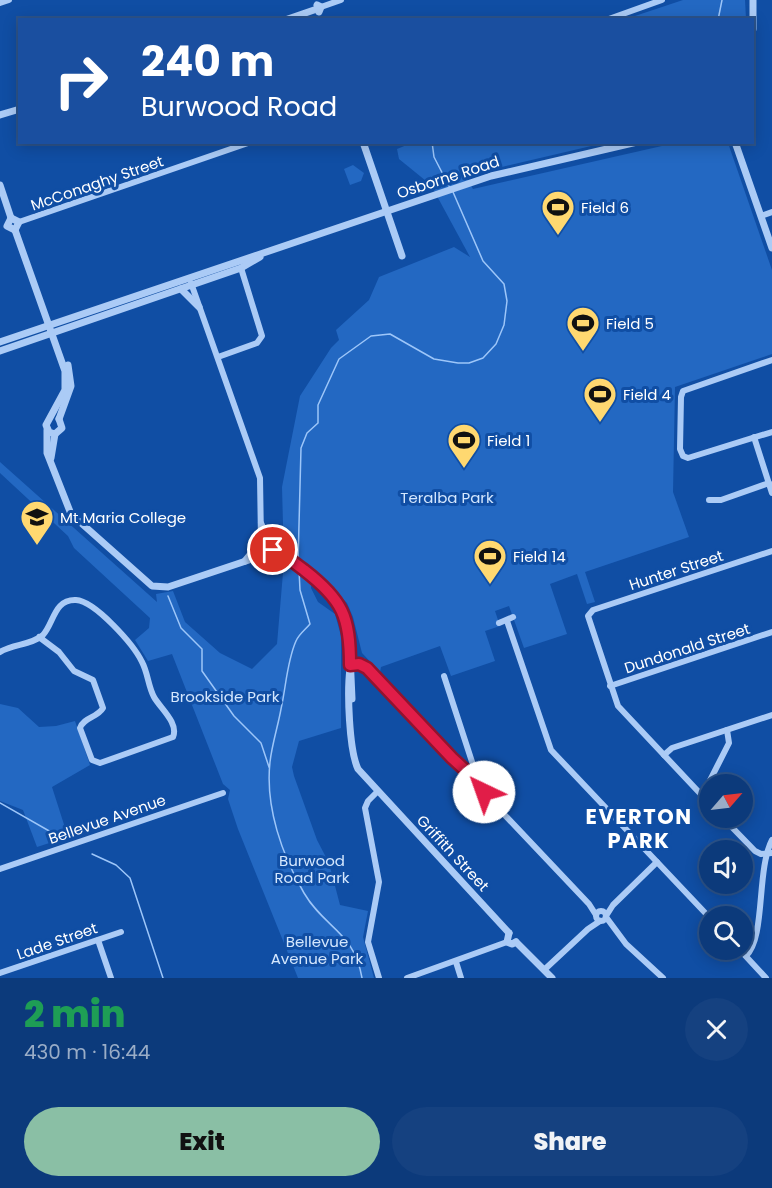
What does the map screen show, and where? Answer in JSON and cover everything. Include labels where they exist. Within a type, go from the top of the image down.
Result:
[{"type":"street","points":[[0,3],[9,0]]},
{"type":"street","points":[[291,18],[340,0]]},
{"type":"street","points":[[612,18],[662,0]]},
{"type":"street","points":[[753,0],[753,18]]},
{"type":"street","points":[[0,115],[18,110]]},
{"type":"street","name":"McConaghy Street","points":[[15,220],[244,144]]},
{"type":"street","points":[[364,144],[402,256]]},
{"type":"street","name":"Osborne Road","points":[[0,351],[182,289],[191,281],[474,182],[629,144]]},
{"type":"street","points":[[736,144],[772,248]]},
{"type":"street","points":[[740,144],[740,152]]},
{"type":"street","points":[[0,185],[15,220],[15,230],[49,325],[54,333],[64,367],[66,384],[56,418],[46,423],[46,447],[71,514],[152,586],[164,588],[273,550],[273,543],[265,539],[261,523],[260,478],[191,281]]},
{"type":"street","points":[[761,216],[772,212]]},
{"type":"street","points":[[4,227],[15,220]]},
{"type":"street","points":[[4,227],[15,230]]},
{"type":"street","name":"Osborne Road","points":[[0,342],[191,281],[241,268],[271,252]]},
{"type":"street","points":[[218,357],[257,343],[262,336],[241,268]]},
{"type":"street","points":[[182,289],[199,307]]},
{"type":"street","points":[[772,360],[683,392],[680,446],[683,456],[690,457],[772,432]]},
{"type":"street","points":[[51,458],[55,434],[62,428],[56,418]]},
{"type":"street","points":[[47,430],[55,434]]},
{"type":"street","points":[[754,437],[772,493]]},
{"type":"street","points":[[710,500],[721,500],[769,483]]},
{"type":"street","points":[[244,561],[265,539]]},
{"type":"street","points":[[257,548],[264,555]]},
{"type":"street","name":"Griffith Street","points":[[273,550],[284,555],[316,579],[336,599],[345,615],[349,633],[353,687],[351,710],[355,761],[377,792],[509,933],[516,934],[516,942]]},
{"type":"street","name":"Hunter Street","points":[[610,686],[589,621],[589,614],[593,610],[772,551]]},
{"type":"street","points":[[0,652],[39,637],[61,606],[72,600],[84,602],[116,628],[136,653],[144,666],[153,694],[174,725],[175,733],[170,739],[100,763],[92,760],[80,728],[82,722],[99,713],[103,708],[98,688],[93,680],[74,670],[59,652],[39,637]]},
{"type":"street","points":[[499,623],[513,617]]},
{"type":"street","points":[[507,621],[551,750],[699,906]]},
{"type":"street","name":"Dundonald Street","points":[[610,686],[772,632]]},
{"type":"street","points":[[350,664],[359,664],[367,668],[452,758],[475,779],[484,792],[655,975],[663,978]]},
{"type":"street","points":[[444,676],[476,774],[475,779]]},
{"type":"street","points":[[610,686],[622,711],[699,793]]},
{"type":"street","points":[[664,755],[672,748],[772,715]]},
{"type":"street","points":[[713,774],[729,743],[727,729]]},
{"type":"street","points":[[377,792],[365,808],[379,882],[367,938],[379,978]]},
{"type":"street","name":"Bellevue Avenue","points":[[0,869],[222,793]]},
{"type":"street","points":[[733,828],[755,851],[769,853]]},
{"type":"street","points":[[753,947],[772,840]]},
{"type":"street","points":[[544,970],[657,862]]},
{"type":"street","name":"Lade Street","points":[[0,973],[121,932]]},
{"type":"street","points":[[507,942],[509,933]]},
{"type":"street","points":[[98,940],[111,978]]},
{"type":"street","points":[[407,978],[507,942],[512,944],[516,942],[552,978]]},
{"type":"street","points":[[750,960],[766,978]]},
{"type":"street","points":[[456,962],[461,978]]},
{"type":"green space","points":[[683,0],[745,0],[746,18],[629,18]]},
{"type":"green space","name":"Teralba Park","points":[[409,144],[600,144],[485,171],[467,179],[473,189],[671,144],[728,144],[772,270],[772,354],[675,387],[673,492],[689,537],[585,572],[595,602],[587,604],[577,574],[550,584],[567,634],[524,648],[509,606],[495,611],[500,626],[485,631],[495,661],[451,676],[440,646],[381,667],[380,672],[362,653],[347,603],[313,569],[311,588],[318,602],[335,614],[341,636],[341,728],[299,741],[292,767],[317,840],[329,863],[340,905],[368,911],[363,937],[374,978],[298,978],[238,829],[228,799],[230,790],[223,784],[172,654],[148,661],[135,640],[149,628],[150,618],[74,548],[68,536],[0,473],[0,462],[157,602],[156,594],[173,591],[185,622],[220,653],[252,669],[277,644],[284,561],[282,487],[300,396],[331,348],[339,340],[336,330],[369,300],[379,277],[454,247],[470,257],[431,185],[399,159],[397,149]]},
{"type":"green space","points":[[353,165],[364,173],[361,181],[350,185],[344,169]]},
{"type":"green space","points":[[0,704],[18,708],[39,727],[56,726],[75,721],[90,765],[52,787],[68,837],[37,847],[23,810],[0,801]]},
{"type":"waterway","points":[[718,18],[722,0]]},
{"type":"waterway","points":[[432,144],[434,157],[450,188]]},
{"type":"waterway","points":[[298,563],[301,448],[307,433],[318,423],[318,405],[339,359],[371,336],[390,334],[434,359],[469,363],[483,358],[496,344],[504,325],[507,301],[504,284],[483,261],[453,192]]},
{"type":"waterway","points":[[299,570],[300,590],[310,624],[297,639],[291,657],[271,755],[270,796],[282,847],[296,878],[312,905],[353,950],[362,978]]},
{"type":"waterway","points":[[168,596],[181,628],[202,649],[202,671],[234,716],[261,743],[269,767]]},
{"type":"waterway","points":[[0,803],[65,840]]},
{"type":"waterway","points":[[92,854],[116,865],[130,878],[163,978]]},
{"type":"place","name":"Field 6","points":[[558,236]]},
{"type":"place","name":"Field 5","points":[[583,352]]},
{"type":"place","name":"Field 4","points":[[600,423]]},
{"type":"place","name":"Field 1","points":[[464,469]]},
{"type":"place","name":"Mt Maria College","points":[[37,546]]},
{"type":"place","name":"Field 14","points":[[490,585]]},
{"type":"district","name":"EVERTON PARK","points":[[639,828]]},
{"type":"route","points":[[273,550],[284,555],[321,583],[339,604],[348,626],[350,665],[359,664],[367,668],[466,773],[475,779],[484,792]]},
{"type":"park label","name":"Brookside Park","points":[[225,696]]},
{"type":"park label","name":"Burwood Road Park","points":[[312,868]]},
{"type":"park label","name":"Bellevue Avenue Park","points":[[317,950]]}]
